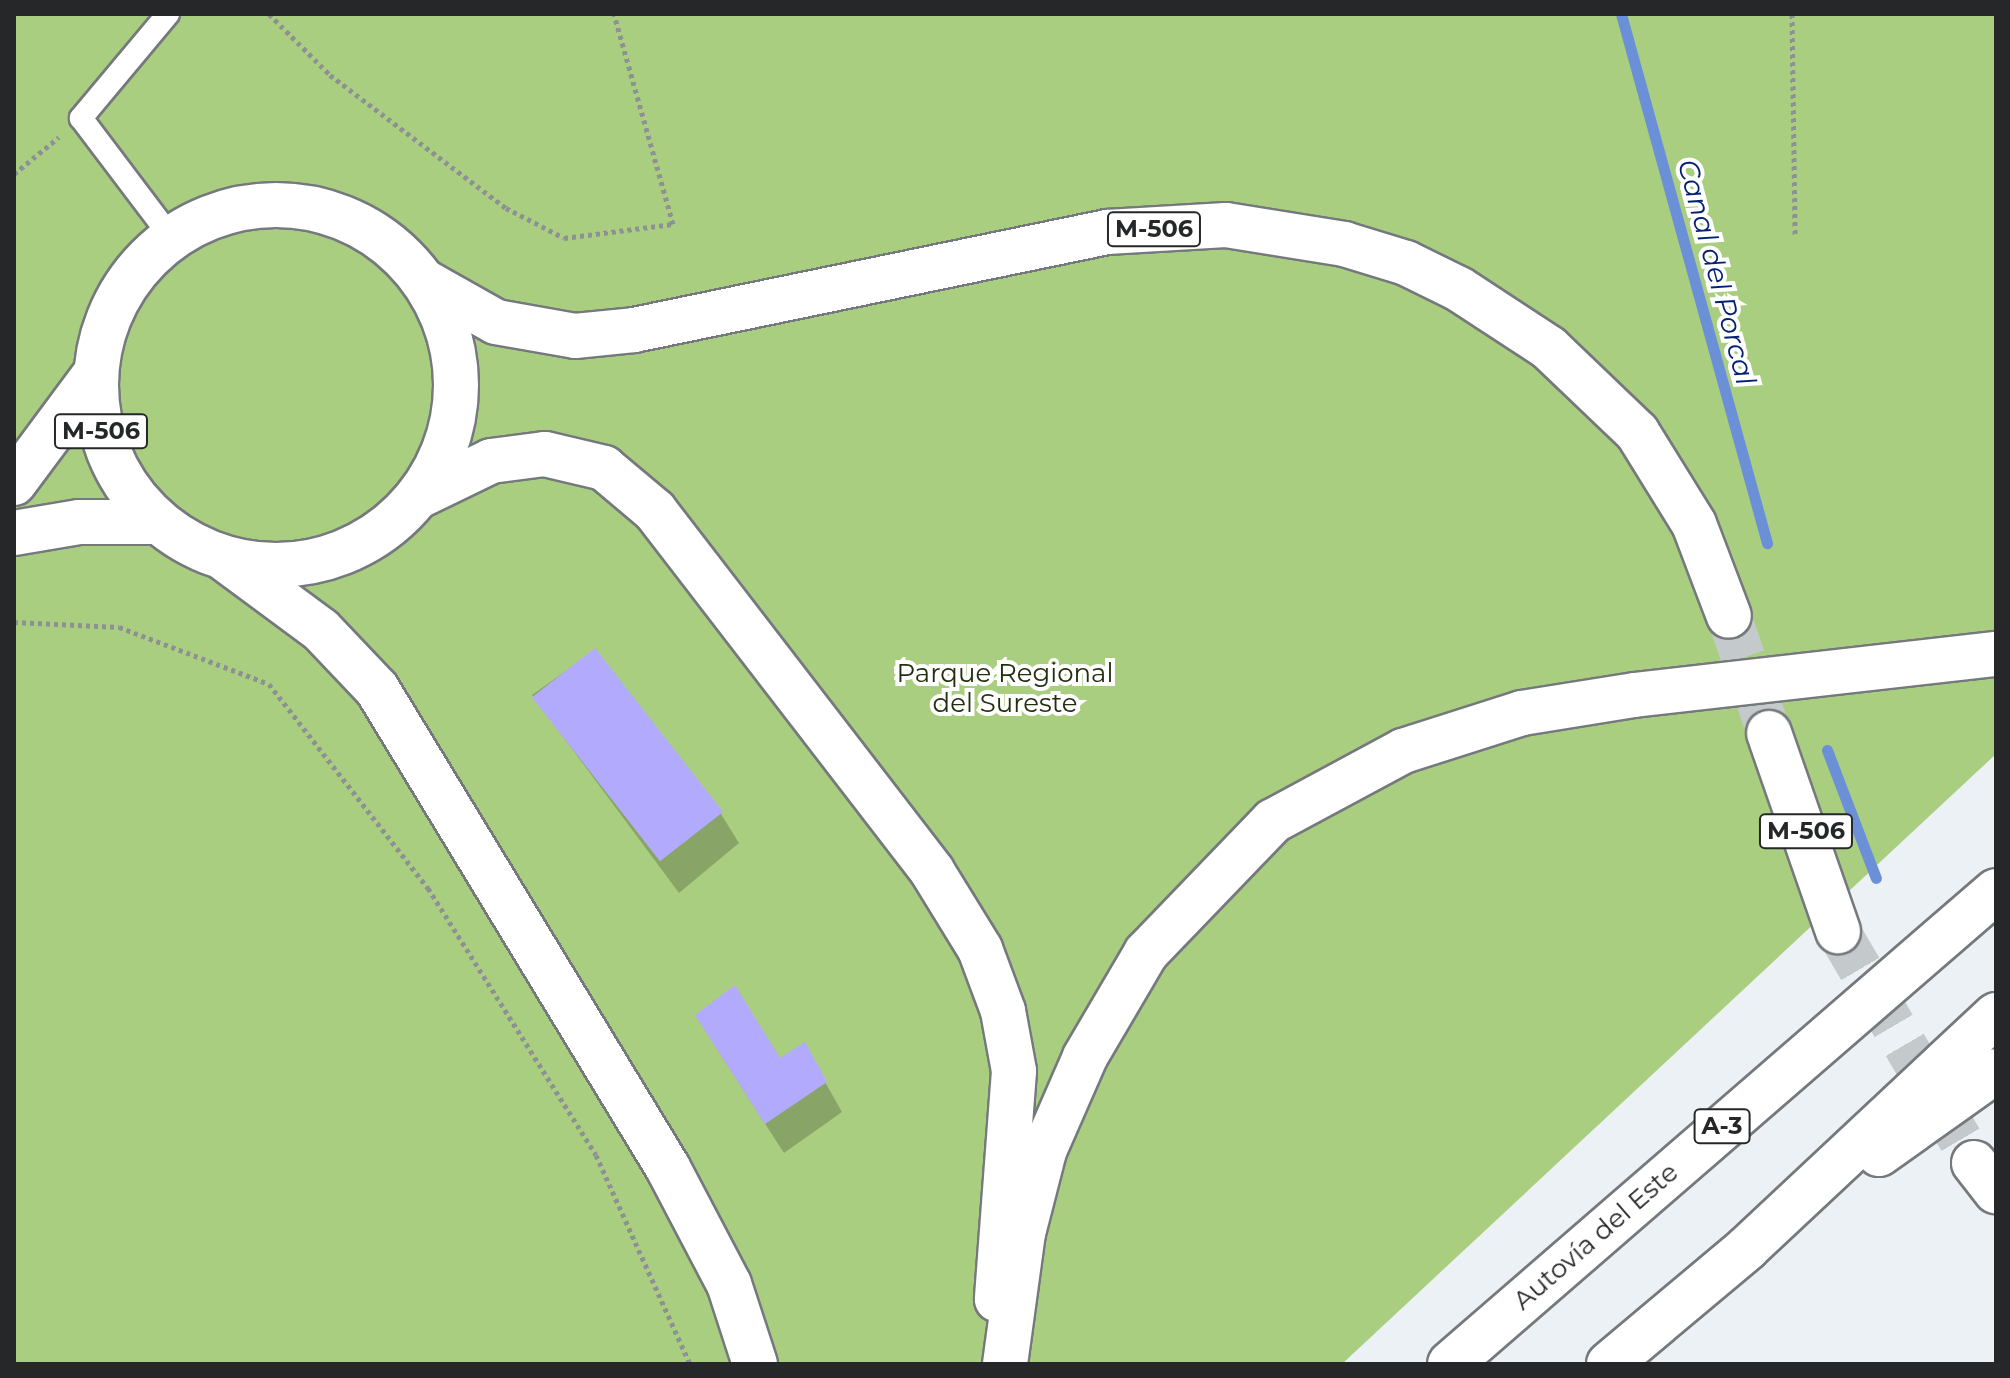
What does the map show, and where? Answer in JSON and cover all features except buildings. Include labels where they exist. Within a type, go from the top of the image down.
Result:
[{"type":"main road","name":"M-506","points":[[425,282],[450,339],[456,399],[446,447],[417,497],[389,526],[350,550],[308,563],[266,566],[225,559],[185,541],[158,522],[120,476],[100,428],[95,374],[107,318],[132,274],[171,237],[214,214],[257,204],[318,208],[354,221],[392,246],[425,282],[496,322],[575,336],[634,330],[1107,232],[1226,225],[1344,244],[1406,263],[1505,315],[1549,348],[1626,422],[1694,524],[1729,616]]},
{"type":"main road","name":"M-506","points":[[14,483],[95,374]]},
{"type":"main road","name":"M-506","points":[[417,497],[491,461],[545,454],[604,468],[655,511],[932,871],[980,949],[1003,1011],[1014,1071],[999,1259],[1002,1364]]},
{"type":"main road","points":[[14,533],[79,522],[158,522]]},
{"type":"main road","points":[[225,559],[321,630],[377,689],[668,1168],[729,1284],[755,1364]]},
{"type":"main road","points":[[1002,1364],[1030,1206],[1044,1151],[1085,1057],[1146,953],[1273,821],[1403,751],[1522,713],[1634,695],[1996,654]]},
{"type":"main road","name":"M-506","points":[[1769,733],[1838,931]]},
{"type":"main road","name":"Autovía del Este","points":[[1450,1364],[1996,891]]},
{"type":"main road","points":[[1609,1364],[1747,1248],[1996,1015]]},
{"type":"main road","points":[[1747,1248],[1996,1071]]},
{"type":"lane","points":[[168,14],[81,118],[171,237]]},
{"type":"path","points":[[269,14],[330,75],[506,208],[564,238],[673,224],[614,14]]},
{"type":"path","points":[[1792,14],[1795,235]]},
{"type":"path","points":[[14,174],[81,118]]},
{"type":"path","points":[[14,622],[119,627],[269,684],[428,888],[596,1155],[690,1364]]},
{"type":"green space","name":"Parque Regional del Sureste","points":[[14,14],[1996,14],[1996,754],[1342,1364],[14,1364]]},
{"type":"waterway","name":"Canal del Porcal","points":[[1621,14],[1767,543]]},
{"type":"waterway","points":[[1827,750],[1876,878]]},
{"type":"tunnel","points":[[1729,616],[1769,733]]},
{"type":"tunnel","points":[[1838,931],[1974,1163]]}]
